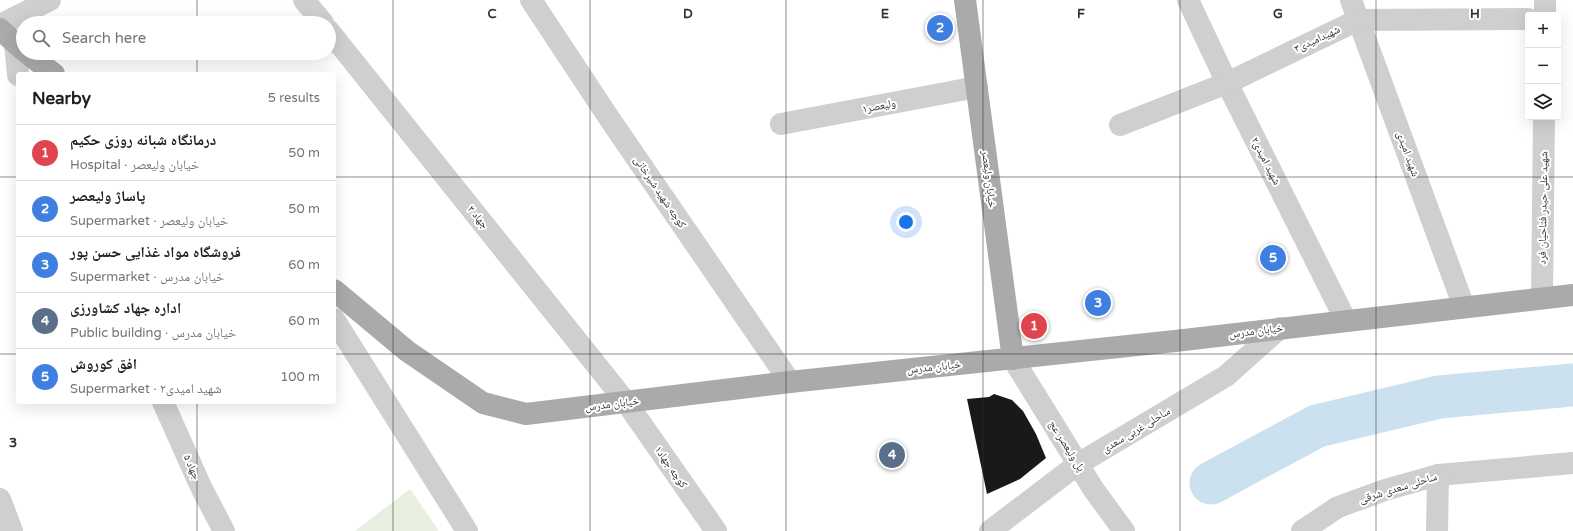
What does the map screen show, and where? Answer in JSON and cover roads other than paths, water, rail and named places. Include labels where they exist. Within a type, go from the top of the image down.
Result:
[{"type":"main road","name":"خیابان ولیعصر","points":[[965,0],[1013,358]]},
{"type":"main road","points":[[36,60],[51,72]]},
{"type":"main road","name":"خیابان مدرس","points":[[336,292],[407,351],[483,403],[526,414],[790,382],[1175,342],[1280,328],[1573,295]]},
{"type":"street","points":[[18,16],[50,0]]},
{"type":"street","points":[[304,0],[317,16]]},
{"type":"street","name":"کوچه شهید شیرخانی","points":[[531,0],[609,118],[790,382]]},
{"type":"street","name":"شهید امیدی۲","points":[[1188,0],[1227,82],[1346,321]]},
{"type":"street","points":[[1545,0],[1545,12]]},
{"type":"street","name":"شهیدامیدی۳","points":[[1120,125],[1227,82],[1355,10],[1525,19]]},
{"type":"street","name":"شهید امیدی","points":[[1355,10],[1464,307]]},
{"type":"street","points":[[0,25],[16,17]]},
{"type":"street","name":"جهاد ۲","points":[[336,40],[626,402]]},
{"type":"street","points":[[17,60],[18,72]]},
{"type":"street","name":"ولیعصر۱","points":[[781,124],[977,87]]},
{"type":"street","name":"شهید علی حیدر فتاحیان فرد","points":[[1542,298],[1544,120]]},
{"type":"street","points":[[336,321],[467,531]]},
{"type":"street","name":"ساحلی غربی سعدی","points":[[990,531],[1078,464],[1226,376],[1280,328]]},
{"type":"street","name":"پل ولیعصر عج","points":[[1013,358],[1094,490],[1124,531]]},
{"type":"street","name":"کوچه جهاد۱","points":[[626,402],[716,531]]},
{"type":"street","name":"جهاد ۵","points":[[164,404],[201,487],[224,531]]},
{"type":"street","name":"ساحلی سعدی شرقی","points":[[1302,531],[1338,507],[1385,490],[1438,475],[1573,463]]},
{"type":"street","points":[[1437,531],[1438,475]]},
{"type":"street","points":[[0,500],[12,531]]},
{"type":"waterway","points":[[1211,483],[1317,426],[1439,397],[1573,385]]},
{"type":"place","name":"پاساژ ولیعصر","points":[[940,28]]},
{"type":"place","name":"افق کوروش","points":[[1273,258]]},
{"type":"place","name":"فروشگاه مواد غذایی حسن پور","points":[[1098,303]]},
{"type":"place","name":"درمانگاه شبانه روزی حکیم","points":[[1034,326]]},
{"type":"place","name":"اداره جهاد کشاورزی","points":[[892,455]]}]
